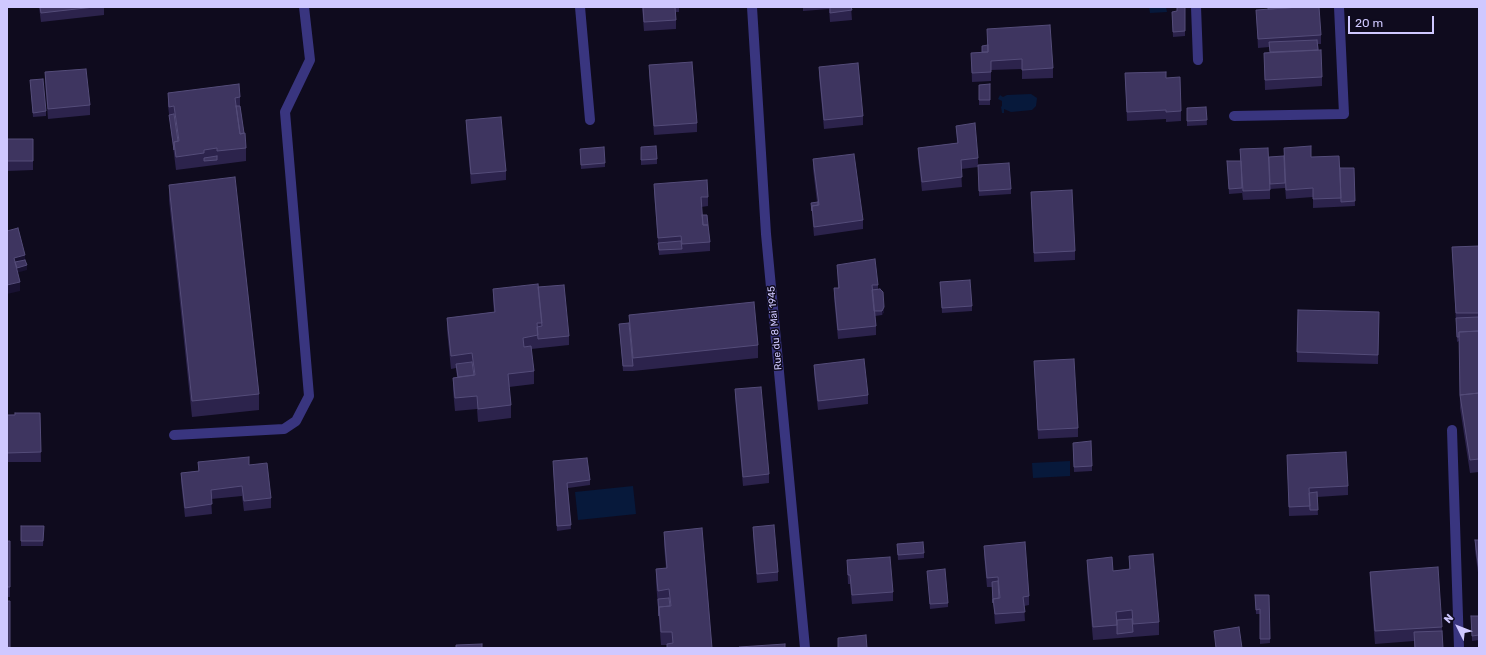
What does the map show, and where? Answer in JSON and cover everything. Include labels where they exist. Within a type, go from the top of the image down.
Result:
[{"type":"street","points":[[174,435],[284,429],[296,421],[309,396],[285,112],[310,60],[304,7]]},
{"type":"street","points":[[580,7],[590,120]]},
{"type":"street","name":"Rue du 8 Mai 1945","points":[[752,7],[766,234],[805,648]]},
{"type":"street","points":[[1196,7],[1198,60]]},
{"type":"street","points":[[1234,116],[1344,114],[1339,7]]},
{"type":"street","points":[[1452,430],[1459,648]]},
{"type":"water","points":[[1149,7],[1166,7],[1167,12],[1150,13]]},
{"type":"water","points":[[1031,94],[1037,98],[1036,106],[1032,110],[1011,112],[1004,109],[1004,113],[1002,113],[1002,101],[998,99],[1000,95],[1003,97],[1007,95]]},
{"type":"water","points":[[1070,461],[1070,476],[1033,478],[1032,463]]},
{"type":"water","points":[[633,486],[636,514],[578,520],[575,492]]},
{"type":"building","points":[[40,7],[94,7],[41,13]]},
{"type":"building","points":[[643,7],[675,7],[676,20],[644,22]]},
{"type":"building","points":[[830,7],[851,7],[852,10],[830,13]]},
{"type":"building","points":[[1177,7],[1185,7],[1185,31],[1173,32],[1172,12],[1177,11]]},
{"type":"building","points":[[1268,7],[1299,7],[1268,9]]},
{"type":"building","points":[[1319,7],[1321,35],[1258,39],[1256,10]]},
{"type":"building","points":[[1050,25],[1053,68],[1022,70],[1022,59],[991,61],[991,72],[972,73],[971,53],[988,52],[987,29]]},
{"type":"building","points":[[1317,40],[1318,50],[1270,52],[1269,42]]},
{"type":"building","points":[[988,45],[988,52],[982,52],[982,46]]},
{"type":"building","points":[[1321,50],[1322,77],[1265,80],[1264,53]]},
{"type":"building","points":[[692,62],[697,123],[654,126],[649,65]]},
{"type":"building","points":[[858,63],[863,116],[824,120],[819,67]]},
{"type":"building","points":[[86,69],[90,105],[48,109],[45,72]]},
{"type":"building","points":[[1166,72],[1166,78],[1180,77],[1181,111],[1166,112],[1166,110],[1127,112],[1125,73]]},
{"type":"building","points":[[43,79],[46,111],[33,113],[30,80]]},
{"type":"building","points":[[239,84],[240,97],[235,98],[240,134],[245,133],[246,148],[217,151],[217,148],[204,150],[204,153],[176,157],[174,142],[179,141],[174,106],[169,107],[168,93]]},
{"type":"building","points":[[990,84],[990,100],[979,100],[979,85]]},
{"type":"building","points":[[236,106],[240,106],[244,133],[240,134]]},
{"type":"building","points":[[1206,107],[1207,120],[1187,121],[1187,108]]},
{"type":"building","points":[[174,114],[178,141],[174,142],[174,150],[169,115]]},
{"type":"building","points":[[501,117],[506,171],[471,174],[466,120]]},
{"type":"building","points":[[975,123],[978,158],[961,160],[962,177],[922,182],[918,148],[958,143],[956,126]]},
{"type":"building","points":[[7,139],[33,139],[33,161],[7,161]]},
{"type":"building","points":[[656,146],[657,159],[641,160],[641,147]]},
{"type":"building","points":[[1311,146],[1311,157],[1339,156],[1341,198],[1313,199],[1313,188],[1286,190],[1284,148]]},
{"type":"building","points":[[604,147],[605,163],[581,165],[580,149]]},
{"type":"building","points":[[1268,148],[1270,190],[1243,191],[1240,149]]},
{"type":"building","points":[[854,154],[863,220],[814,227],[812,206],[819,205],[813,159]]},
{"type":"building","points":[[217,156],[217,160],[204,161],[204,158]]},
{"type":"building","points":[[1284,156],[1285,183],[1270,184],[1269,157]]},
{"type":"building","points":[[1227,161],[1241,161],[1242,188],[1229,189]]},
{"type":"building","points":[[1009,163],[1011,189],[979,191],[978,165]]},
{"type":"building","points":[[1340,168],[1354,168],[1355,201],[1341,202]]},
{"type":"building","points":[[235,177],[259,394],[192,401],[169,185]]},
{"type":"building","points":[[707,180],[708,197],[701,197],[703,225],[708,225],[710,242],[682,244],[681,236],[658,238],[654,184]]},
{"type":"building","points":[[1072,190],[1075,251],[1034,253],[1031,192]]},
{"type":"building","points":[[818,202],[818,205],[812,206],[812,211],[811,203]]},
{"type":"building","points":[[702,215],[707,215],[708,225],[703,225]]},
{"type":"building","points":[[18,228],[25,255],[14,258],[20,282],[7,285],[7,231]]},
{"type":"building","points":[[681,241],[682,249],[659,250],[658,243]]},
{"type":"building","points":[[1479,246],[1479,313],[1456,313],[1452,247]]},
{"type":"building","points":[[875,259],[878,285],[872,285],[876,326],[838,330],[834,288],[839,288],[837,265]]},
{"type":"building","points":[[25,260],[27,265],[17,268],[15,262]]},
{"type":"building","points":[[970,280],[972,306],[942,308],[940,282]]},
{"type":"building","points":[[538,284],[542,323],[537,323],[538,335],[523,338],[524,347],[531,346],[534,371],[508,374],[511,405],[478,409],[477,396],[455,398],[453,378],[475,375],[472,353],[451,356],[447,318],[495,312],[493,289]]},
{"type":"building","points":[[564,285],[569,336],[538,339],[537,327],[542,326],[538,287]]},
{"type":"building","points":[[880,289],[883,292],[884,307],[882,311],[874,311],[872,290]]},
{"type":"building","points":[[754,302],[758,345],[633,358],[629,315]]},
{"type":"building","points":[[1298,310],[1379,312],[1378,355],[1297,352]]},
{"type":"building","points":[[1479,317],[1479,331],[1459,332],[1459,337],[1457,337],[1456,318]]},
{"type":"building","points":[[629,323],[633,366],[623,366],[619,324]]},
{"type":"building","points":[[1479,331],[1479,393],[1460,395],[1459,332]]},
{"type":"building","points":[[864,359],[868,395],[818,401],[814,365]]},
{"type":"building","points":[[1074,359],[1078,428],[1038,430],[1034,361]]},
{"type":"building","points":[[472,362],[474,375],[458,377],[456,364]]},
{"type":"building","points":[[761,387],[769,474],[743,477],[735,389]]},
{"type":"building","points":[[1479,393],[1479,459],[1470,460],[1460,395]]},
{"type":"building","points":[[15,413],[40,413],[41,452],[7,453],[7,415],[15,415]]},
{"type":"building","points":[[1091,441],[1092,466],[1074,467],[1073,443]]},
{"type":"building","points":[[1346,452],[1348,486],[1309,488],[1310,506],[1289,507],[1287,455]]},
{"type":"building","points":[[249,457],[249,465],[267,463],[271,498],[244,501],[242,486],[211,490],[212,504],[185,508],[181,473],[199,471],[198,462]]},
{"type":"building","points":[[587,458],[590,480],[567,483],[571,525],[557,526],[553,461]]},
{"type":"building","points":[[1317,492],[1318,510],[1310,510],[1309,493]]},
{"type":"building","points":[[774,525],[778,572],[757,574],[753,527]]},
{"type":"building","points":[[21,526],[44,526],[43,541],[21,541]]},
{"type":"building","points":[[702,528],[712,648],[667,648],[667,644],[673,643],[672,632],[661,632],[659,607],[671,606],[669,589],[658,591],[656,569],[667,568],[664,532]]},
{"type":"building","points":[[1475,540],[1479,540],[1479,571]]},
{"type":"building","points":[[7,541],[10,541],[10,587],[7,587]]},
{"type":"building","points":[[923,542],[924,553],[898,555],[897,544]]},
{"type":"building","points":[[1025,542],[1029,596],[1023,597],[1025,612],[995,614],[993,599],[1000,598],[998,577],[987,578],[984,546]]},
{"type":"building","points":[[1153,554],[1159,622],[1133,624],[1132,610],[1116,612],[1117,625],[1093,627],[1087,560],[1112,557],[1113,571],[1130,569],[1129,556]]},
{"type":"building","points":[[890,557],[893,592],[852,595],[847,560]]},
{"type":"building","points":[[1438,567],[1442,627],[1375,631],[1370,572]]},
{"type":"building","points":[[945,569],[948,603],[930,604],[927,571]]},
{"type":"building","points":[[998,581],[999,598],[993,599],[993,603],[992,582]]},
{"type":"building","points":[[1255,595],[1269,595],[1270,639],[1260,639],[1260,609],[1256,610]]},
{"type":"building","points":[[669,598],[670,606],[659,607],[659,616],[658,599]]},
{"type":"building","points":[[7,601],[10,601],[10,647],[7,647]]},
{"type":"building","points":[[1471,616],[1479,616],[1479,635],[1472,636]]},
{"type":"building","points":[[1132,619],[1133,632],[1117,634],[1117,620]]},
{"type":"building","points":[[1239,627],[1242,648],[1216,648],[1214,631]]},
{"type":"building","points":[[1442,631],[1443,648],[1415,648],[1414,632]]},
{"type":"building","points":[[866,635],[867,648],[838,648],[838,638]]},
{"type":"building","points":[[482,644],[482,648],[456,648],[456,645]]},
{"type":"building","points":[[785,644],[785,648],[739,648],[739,647]]}]
